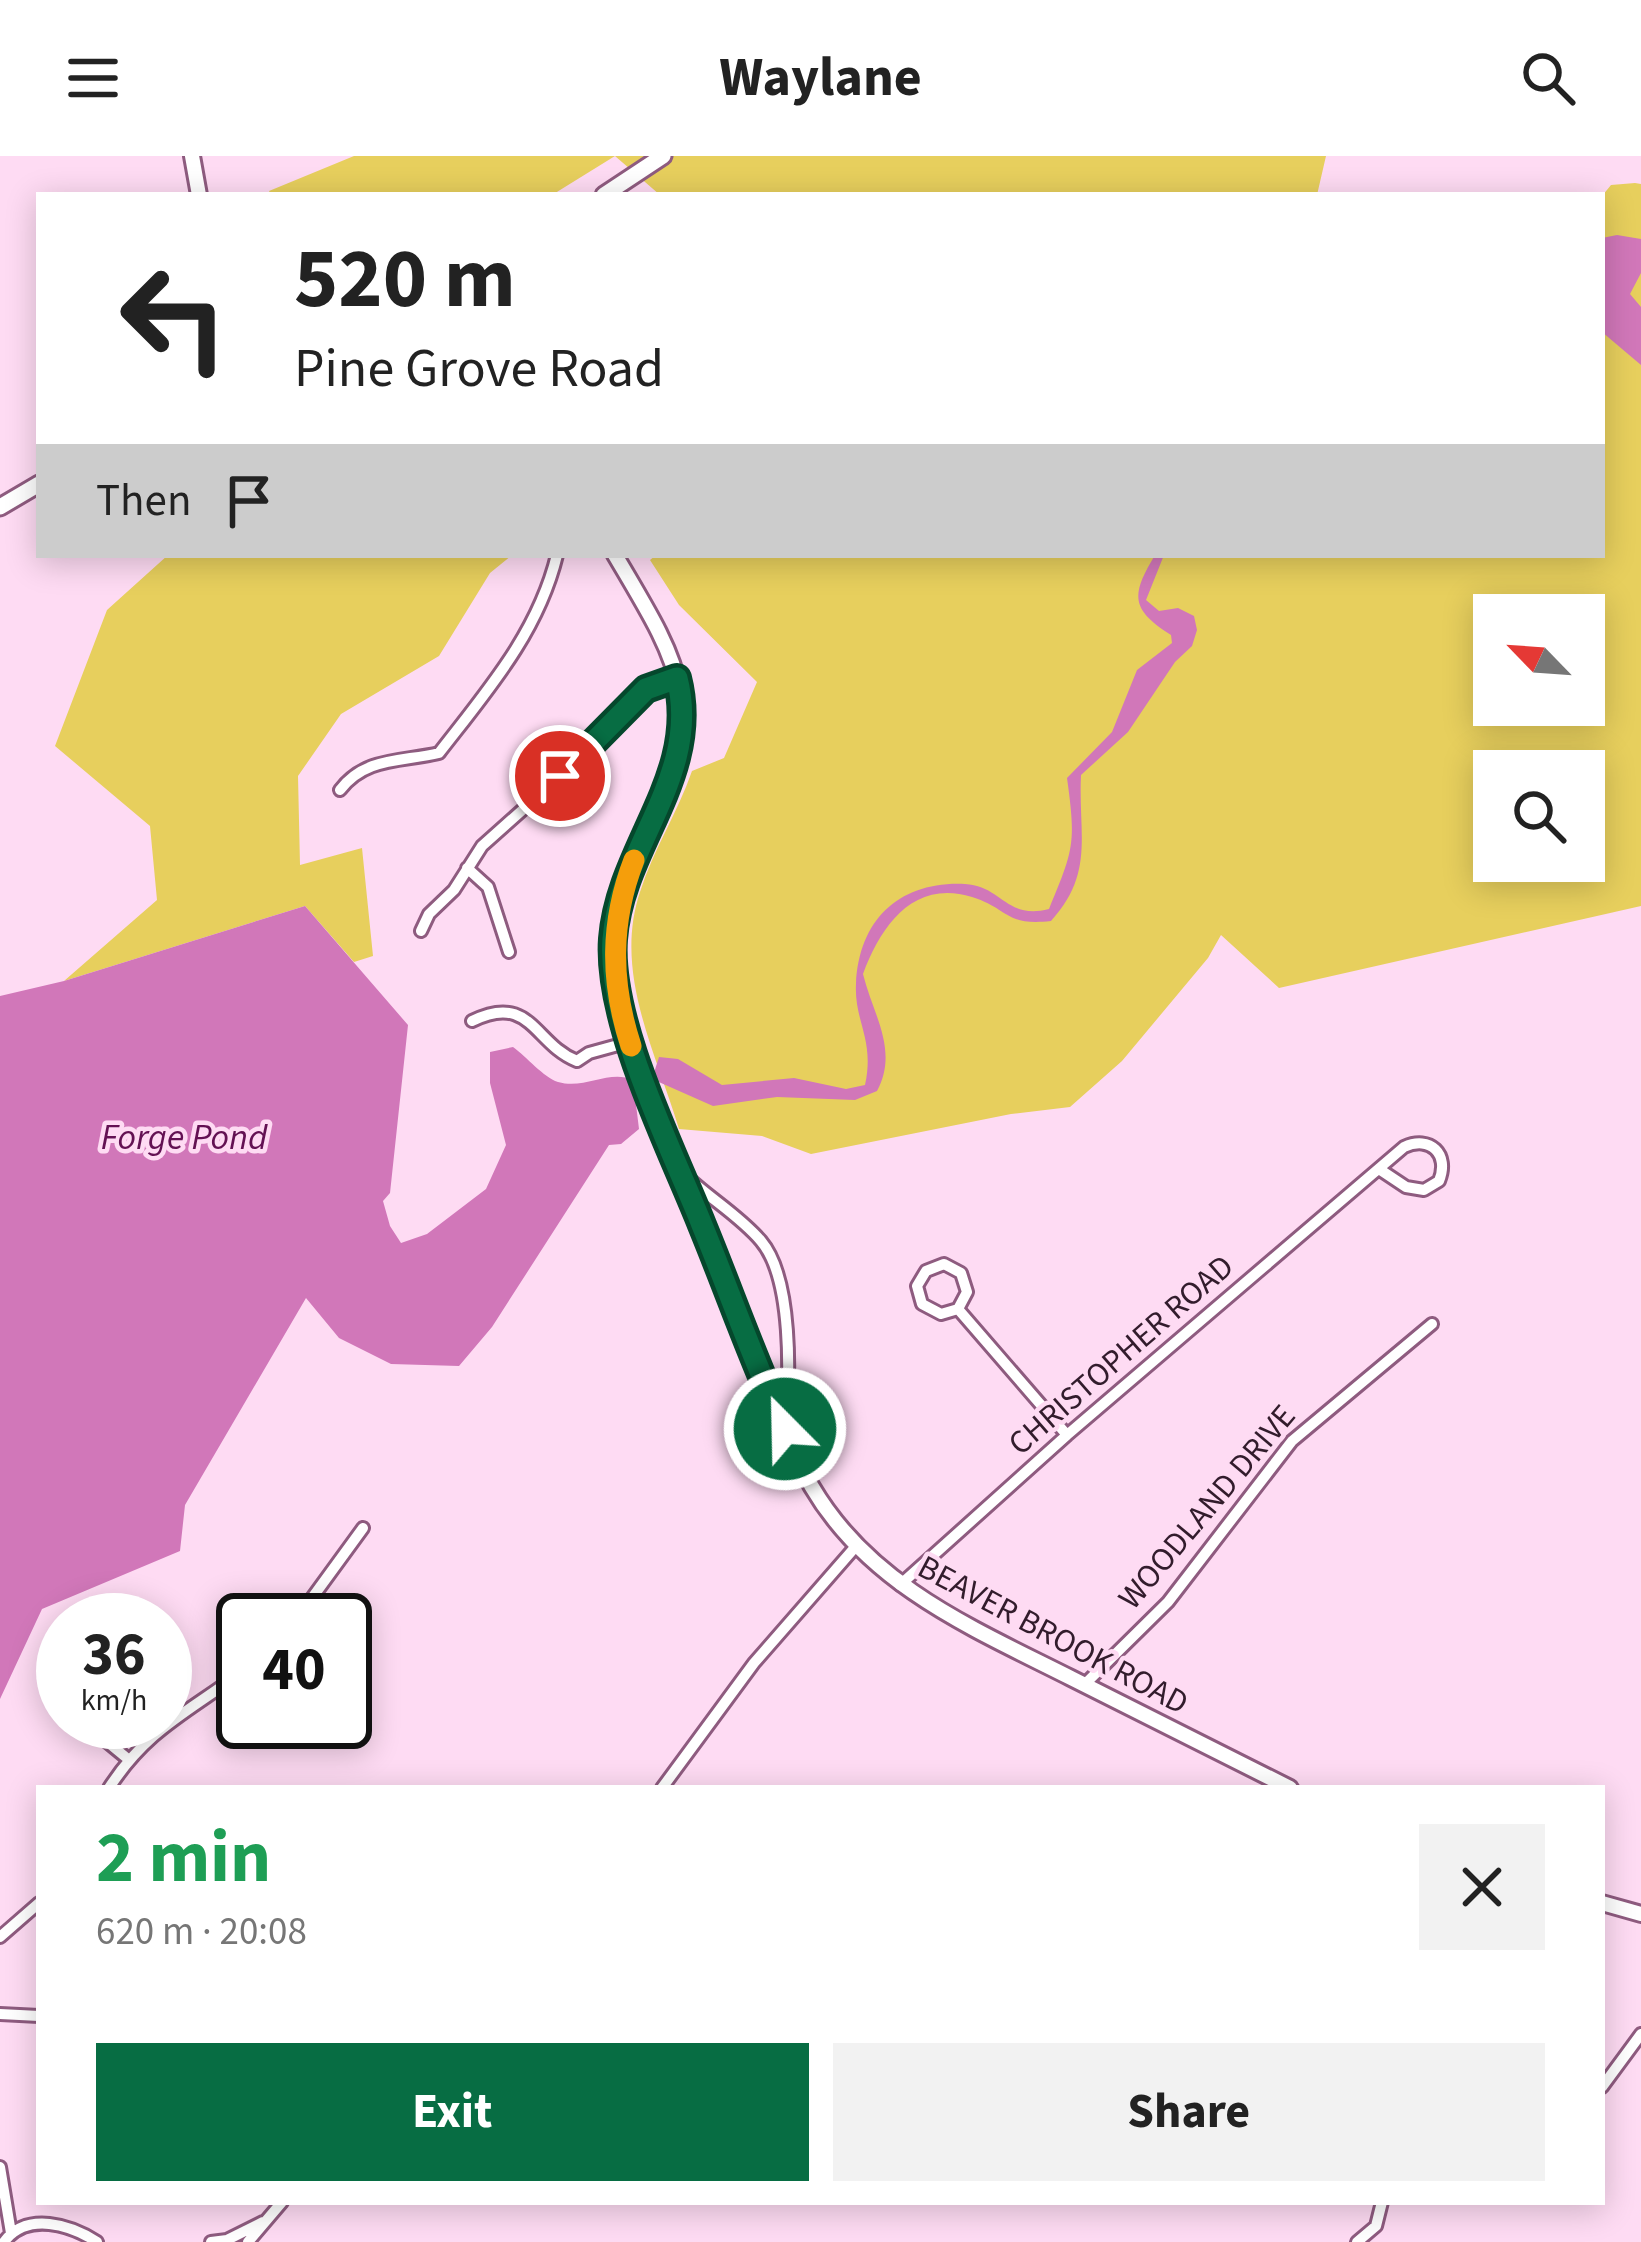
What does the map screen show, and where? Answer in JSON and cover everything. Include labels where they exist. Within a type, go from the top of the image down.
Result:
[{"type":"main road","points":[[609,192],[663,156]]},
{"type":"main road","points":[[0,507],[36,486]]},
{"type":"street","points":[[192,156],[198,192]]},
{"type":"street","points":[[340,790],[353,773],[374,762],[439,753],[532,626],[555,558]]},
{"type":"street","name":"BEAVER BROOK ROAD","points":[[618,558],[656,626],[677,678],[684,714],[672,778],[626,881],[614,933],[617,981],[631,1047],[653,1105],[813,1488],[857,1545],[900,1585],[963,1623],[1284,1785]]},
{"type":"street","points":[[421,931],[482,846],[583,756],[646,689],[677,678]]},
{"type":"street","points":[[467,868],[488,887],[509,952]]},
{"type":"street","points":[[472,1021],[495,1012],[521,1016],[564,1056],[577,1061],[589,1053],[631,1047]]},
{"type":"street","name":"CHRISTOPHER ROAD","points":[[900,1585],[1067,1435],[1379,1169],[1416,1142],[1435,1147],[1444,1163],[1439,1180],[1424,1190],[1406,1187],[1379,1169]]},
{"type":"street","points":[[681,1171],[762,1242],[770,1255],[779,1281],[787,1343],[785,1429]]},
{"type":"street","points":[[944,1264],[961,1274],[967,1292],[958,1309],[941,1314],[922,1304],[917,1286],[926,1270],[944,1264]]},
{"type":"street","points":[[958,1309],[1067,1435]]},
{"type":"street","name":"WOODLAND DRIVE","points":[[1084,1684],[1168,1602],[1292,1441],[1432,1324]]},
{"type":"street","points":[[314,1593],[363,1528]]},
{"type":"street","points":[[664,1785],[754,1663],[857,1545]]},
{"type":"street","points":[[111,1785],[128,1759],[171,1718],[216,1689]]},
{"type":"street","points":[[116,1749],[128,1759]]},
{"type":"street","points":[[1605,1904],[1641,1914]]},
{"type":"street","points":[[0,1937],[36,1906]]},
{"type":"street","points":[[0,2014],[36,2016]]},
{"type":"street","points":[[1605,2083],[1641,2034]]},
{"type":"street","points":[[0,2168],[8,2237],[39,2224],[62,2224],[97,2242]]},
{"type":"street","points":[[248,2242],[279,2205]]},
{"type":"street","points":[[1357,2242],[1376,2226],[1381,2205]]},
{"type":"street","points":[[211,2242],[263,2222]]},
{"type":"street","points":[[1376,2226],[1383,2238]]},
{"type":"shaded area","points":[[354,156],[615,156],[557,192],[269,191]]},
{"type":"shaded area","points":[[615,156],[1326,156],[1318,192],[657,192]]},
{"type":"shaded area","points":[[1635,183],[1641,184],[1641,906],[1279,988],[1221,935],[1208,958],[1122,1061],[1070,1107],[1011,1114],[811,1154],[762,1136],[679,1129],[634,982],[633,922],[645,876],[692,771],[724,758],[757,682],[679,605],[652,558],[1605,558],[1605,192],[1611,185]]},
{"type":"shaded area","points":[[165,558],[508,558],[490,573],[439,656],[341,714],[298,776],[300,865],[362,848],[373,956],[354,962],[305,906],[64,981],[157,900],[150,826],[55,746],[107,610]]},
{"type":"water","points":[[1605,237],[1641,239],[1641,273],[1630,294],[1641,307],[1641,365],[1605,335]]},
{"type":"water","points":[[1154,558],[1163,558],[1146,600],[1159,611],[1178,608],[1194,616],[1197,630],[1192,646],[1175,662],[1128,732],[1081,775],[1079,869],[1065,903],[1051,921],[1015,919],[972,897],[951,893],[916,901],[902,911],[879,939],[863,974],[886,1061],[877,1091],[855,1100],[777,1097],[713,1106],[652,1079],[659,1057],[678,1059],[722,1085],[794,1078],[846,1089],[865,1085],[868,1055],[856,984],[865,940],[888,908],[921,889],[965,884],[988,890],[1023,910],[1049,909],[1071,845],[1067,778],[1112,732],[1137,670],[1172,643],[1171,635],[1142,609],[1142,581]]},
{"type":"water","name":"Forge Pond","points":[[305,906],[408,1025],[390,1193],[383,1201],[401,1243],[427,1234],[486,1189],[506,1145],[490,1083],[490,1052],[513,1047],[541,1071],[568,1084],[615,1077],[633,1080],[639,1129],[621,1144],[609,1145],[492,1327],[459,1366],[391,1364],[339,1338],[306,1298],[185,1505],[180,1551],[80,1593],[36,1593],[36,1622],[0,1699],[0,996],[64,981]]},
{"type":"slow traffic","points":[[631,1046],[613,948],[616,916],[634,860]]},
{"type":"route","points":[[560,776],[652,683],[677,678],[684,714],[681,745],[616,916],[617,981],[633,1052],[785,1429]]}]
